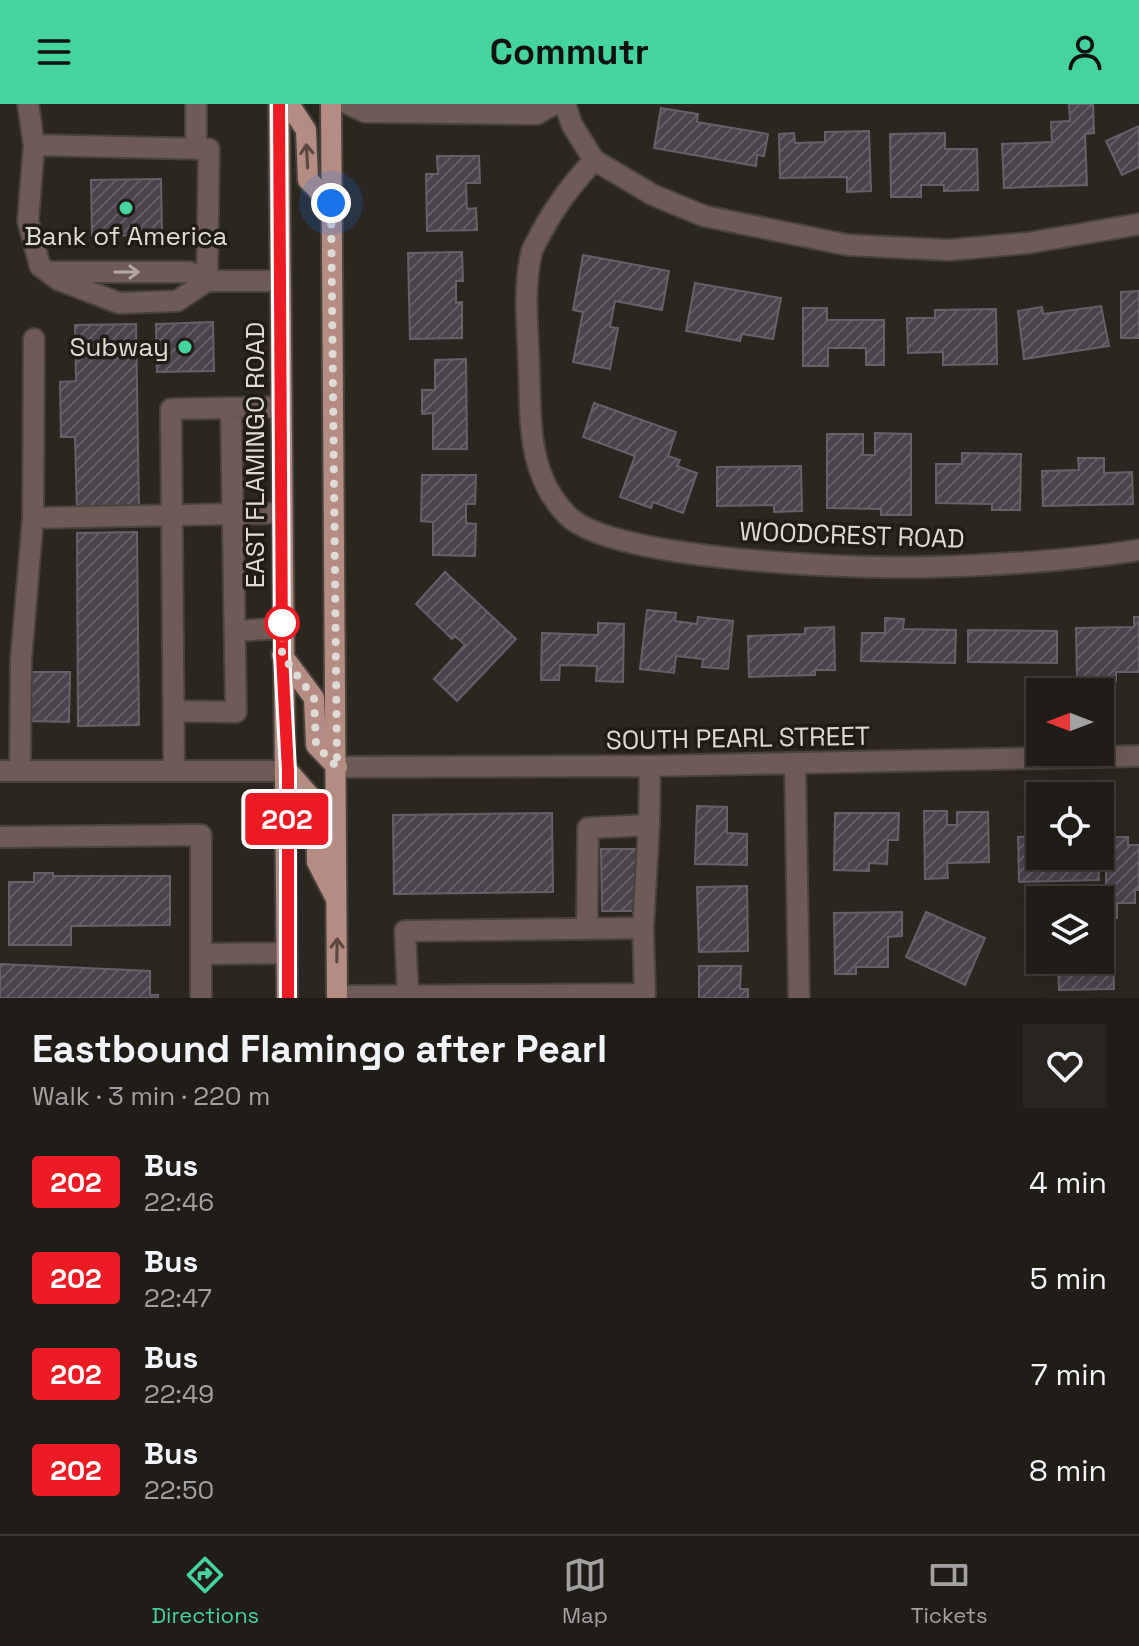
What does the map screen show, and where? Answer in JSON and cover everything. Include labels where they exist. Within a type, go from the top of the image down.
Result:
[{"type":"main road","name":"EAST FLAMINGO ROAD","points":[[279,104],[282,655],[288,771],[287,998]]},
{"type":"main road","points":[[289,104],[306,130],[308,180],[331,203]]},
{"type":"main road","points":[[331,104],[337,997]]},
{"type":"main road","points":[[282,655],[314,698],[316,745],[337,767]]},
{"type":"main road","points":[[288,771],[316,803],[317,862],[338,902]]},
{"type":"street","points":[[28,104],[34,145],[28,221],[40,266],[59,280],[119,303],[177,301],[207,281]]},
{"type":"street","points":[[196,104],[196,149]]},
{"type":"street","points":[[348,104],[365,112],[537,114],[554,104]]},
{"type":"street","points":[[565,104],[572,125],[594,160],[653,195],[704,216],[848,245],[949,250],[1028,243],[1139,224]]},
{"type":"street","points":[[34,145],[209,149],[207,281]]},
{"type":"street","name":"WOODCREST ROAD","points":[[594,160],[559,200],[531,253],[527,302],[531,446],[547,489],[569,518],[596,533],[667,551],[779,562],[926,567],[1091,557],[1139,550]]},
{"type":"street","points":[[49,272],[189,272],[207,281],[280,281]]},
{"type":"street","points":[[34,339],[33,518],[10,771],[288,771]]},
{"type":"street","points":[[174,771],[171,409],[281,407]]},
{"type":"street","points":[[174,711],[236,712],[231,408]]},
{"type":"street","points":[[33,518],[282,513]]},
{"type":"street","points":[[236,631],[282,628]]},
{"type":"street","name":"SOUTH PEARL STREET","points":[[337,767],[650,766],[1139,756]]},
{"type":"street","points":[[795,763],[799,998]]},
{"type":"street","points":[[337,997],[645,994],[643,928],[650,766]]},
{"type":"street","points":[[587,929],[588,828],[649,825]]},
{"type":"street","points":[[0,837],[201,835],[201,998]]},
{"type":"street","points":[[408,995],[405,931],[643,928]]},
{"type":"street","points":[[202,954],[287,953]]},
{"type":"building","points":[[1069,104],[1093,104],[1094,133],[1085,134],[1087,185],[1004,188],[1002,144],[1052,142],[1051,122],[1070,121]]},
{"type":"building","points":[[661,108],[698,114],[697,122],[768,134],[764,156],[757,155],[756,166],[654,148]]},
{"type":"building","points":[[1139,126],[1139,167],[1122,175],[1106,141]]},
{"type":"building","points":[[869,131],[871,191],[847,192],[847,177],[780,178],[779,134],[794,133],[795,143],[825,142],[825,132]]},
{"type":"building","points":[[945,133],[945,149],[977,149],[978,190],[944,191],[944,185],[921,185],[921,197],[891,197],[890,134]]},
{"type":"building","points":[[437,156],[479,156],[480,183],[466,183],[467,209],[476,208],[477,230],[427,231],[426,174],[438,174]]},
{"type":"building","name":"Bank of America","points":[[161,179],[162,235],[92,236],[91,180]]},
{"type":"building","points":[[462,252],[463,281],[456,281],[456,303],[462,302],[462,338],[410,339],[408,253]]},
{"type":"building","points":[[583,255],[669,271],[662,310],[615,301],[610,327],[618,328],[610,369],[573,362],[583,312],[573,310]]},
{"type":"building","points":[[695,283],[781,298],[773,339],[742,334],[740,341],[686,331]]},
{"type":"building","points":[[1139,291],[1139,338],[1121,338],[1121,292]]},
{"type":"building","points":[[1101,306],[1109,346],[1024,359],[1018,311],[1042,307],[1043,314]]},
{"type":"building","points":[[803,308],[827,308],[827,320],[884,320],[884,365],[866,365],[866,348],[828,348],[828,366],[803,366]]},
{"type":"building","points":[[996,309],[997,364],[943,365],[943,352],[908,353],[907,318],[935,318],[935,310]]},
{"type":"building","name":"Subway","points":[[213,322],[214,371],[157,372],[156,324]]},
{"type":"building","points":[[136,324],[139,510],[77,511],[75,437],[61,437],[60,382],[76,381],[75,325]]},
{"type":"building","points":[[466,359],[467,449],[433,449],[433,413],[422,414],[422,390],[435,390],[435,360]]},
{"type":"building","points":[[594,403],[676,432],[668,456],[680,460],[677,466],[697,473],[683,513],[653,502],[651,508],[620,497],[635,456],[583,437]]},
{"type":"building","points":[[875,433],[911,434],[911,515],[881,515],[881,509],[827,508],[827,434],[863,434],[863,455],[875,455]]},
{"type":"building","points":[[962,453],[1021,454],[1020,510],[992,510],[992,504],[936,503],[936,464],[962,464]]},
{"type":"building","points":[[1078,458],[1104,458],[1104,473],[1132,472],[1133,504],[1043,506],[1042,471],[1079,470]]},
{"type":"building","points":[[801,466],[802,511],[774,512],[774,505],[717,506],[717,467]]},
{"type":"building","points":[[422,475],[476,475],[475,504],[466,504],[466,523],[476,524],[475,556],[433,555],[433,522],[421,521]]},
{"type":"building","points":[[137,532],[139,725],[78,726],[77,533]]},
{"type":"building","points":[[445,572],[516,639],[457,701],[434,679],[465,645],[455,636],[452,639],[416,604]]},
{"type":"building","points":[[647,610],[676,613],[675,621],[697,624],[698,617],[733,621],[728,669],[702,667],[703,659],[676,656],[674,673],[640,669]]},
{"type":"building","points":[[1134,617],[1139,617],[1139,672],[1116,672],[1116,681],[1114,678],[1077,678],[1076,628],[1134,627]]},
{"type":"building","points":[[885,618],[904,619],[903,629],[956,630],[955,663],[861,661],[862,633],[885,633]]},
{"type":"building","points":[[598,623],[624,624],[623,682],[596,681],[597,666],[560,665],[559,680],[541,680],[542,633],[598,635]]},
{"type":"building","points":[[834,627],[835,670],[815,670],[815,675],[749,677],[748,636],[805,634],[805,628]]},
{"type":"building","points":[[968,630],[1057,631],[1057,663],[968,662]]},
{"type":"building","points":[[28,672],[70,672],[69,722],[27,721]]},
{"type":"building","points":[[697,806],[727,807],[727,833],[747,834],[747,865],[695,864]]},
{"type":"building","points":[[924,811],[947,811],[947,825],[957,825],[957,812],[988,812],[989,862],[947,863],[948,878],[925,879]]},
{"type":"building","points":[[552,813],[553,892],[394,894],[393,815]]},
{"type":"building","points":[[835,813],[899,813],[898,840],[888,840],[887,864],[869,863],[869,871],[834,870]]},
{"type":"building","points":[[1018,837],[1026,837],[1026,870],[1099,870],[1099,880],[1019,882]]},
{"type":"building","points":[[1114,837],[1128,837],[1128,845],[1139,845],[1139,890],[1135,890],[1135,903],[1117,903],[1117,918],[1114,918],[1114,886],[1106,886],[1106,870],[1114,870]]},
{"type":"building","points":[[601,849],[637,849],[637,911],[602,911]]},
{"type":"building","points":[[34,873],[53,873],[53,876],[170,876],[170,925],[71,926],[71,945],[9,945],[9,882],[34,882]]},
{"type":"building","points":[[747,886],[748,951],[699,952],[697,887]]},
{"type":"building","points":[[902,912],[902,936],[888,937],[888,967],[856,967],[856,974],[835,974],[834,913]]},
{"type":"building","points":[[926,912],[985,938],[965,985],[906,957]]},
{"type":"building","points":[[0,964],[150,971],[150,995],[158,995],[158,998],[0,998]]},
{"type":"building","points":[[699,966],[741,966],[740,989],[748,989],[748,998],[699,998]]},
{"type":"building","points":[[1058,974],[1114,974],[1114,989],[1059,990]]},
{"type":"bus line","name":"202","points":[[279,104],[282,655],[288,771],[288,998]]},
{"type":"place","name":"Bank of America","points":[[126,208]]},
{"type":"place","name":"Subway","points":[[185,347]]},
{"type":"route","points":[[282,623],[282,655],[314,698],[316,745],[337,767],[331,203]]}]
